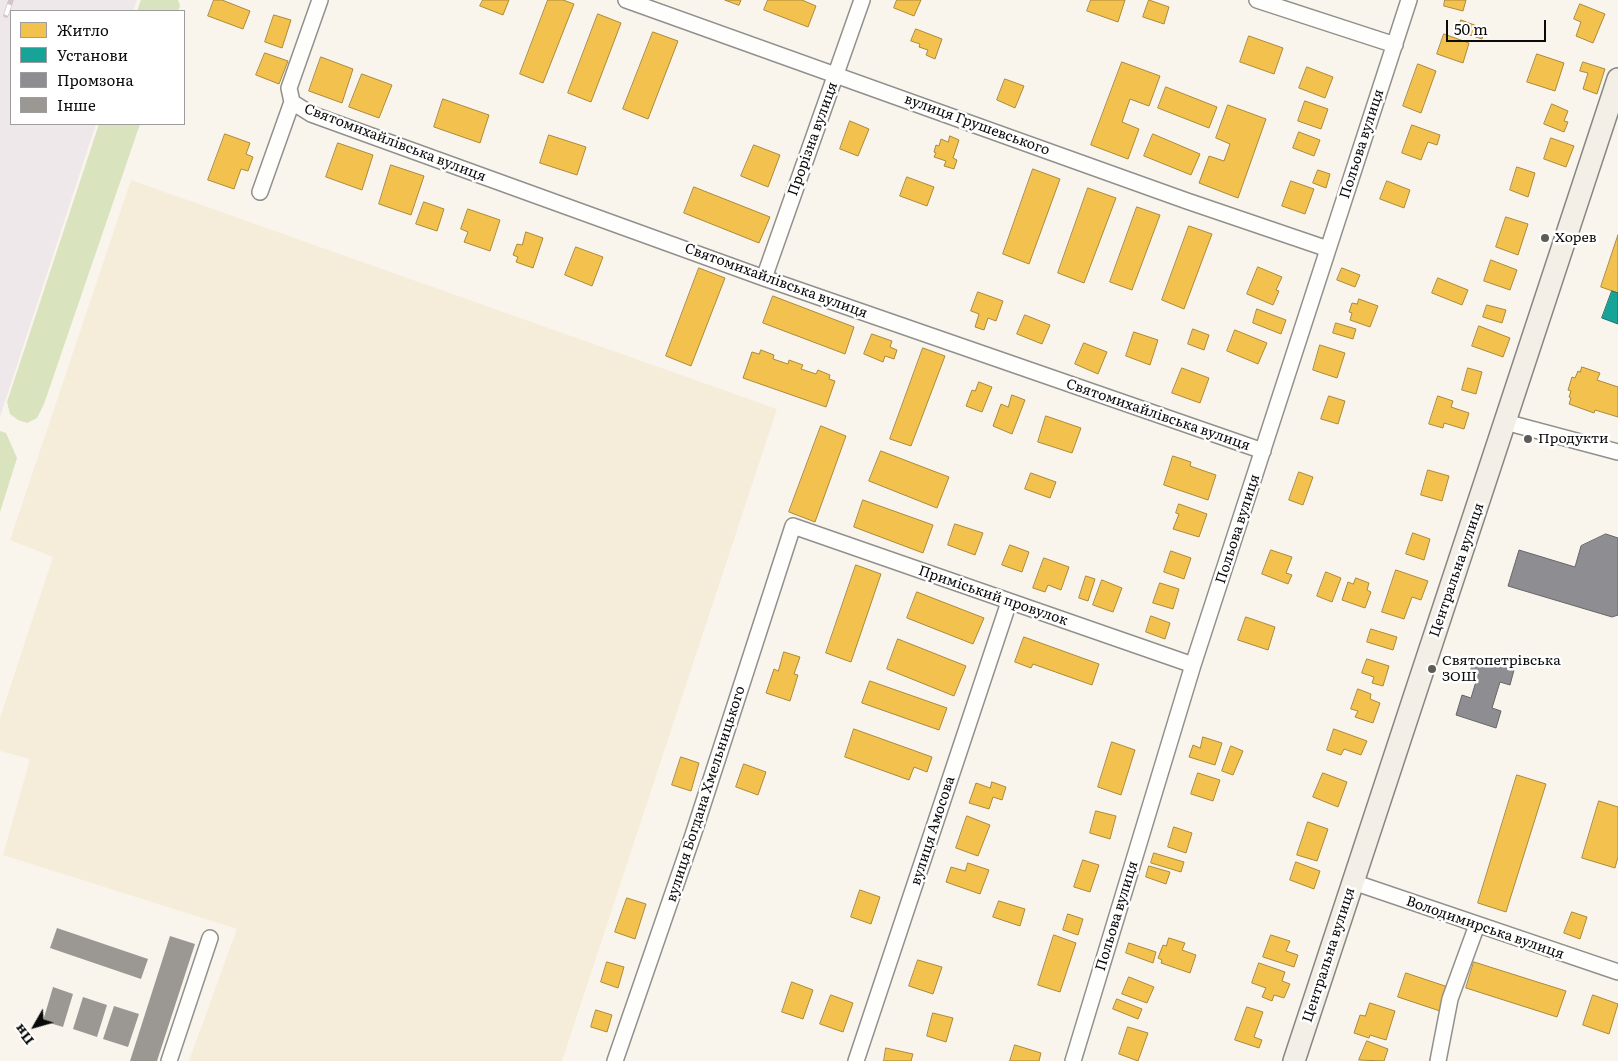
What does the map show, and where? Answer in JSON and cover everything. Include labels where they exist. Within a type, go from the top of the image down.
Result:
[{"type":"main road","name":"Центральна вулиця","points":[[1294,1061],[1506,422],[1615,101],[1618,79]]},
{"type":"street","points":[[260,192],[292,102],[288,88],[320,0]]},
{"type":"street","name":"вулиця Грушевського","points":[[626,0],[1187,201],[1328,249]]},
{"type":"street","name":"Прорізна вулиця","points":[[764,278],[862,0]]},
{"type":"street","points":[[1257,0],[1395,44]]},
{"type":"street","name":"Польова вулиця","points":[[1072,1061],[1193,665],[1410,0]]},
{"type":"street","name":"Святомихайлівська вулиця","points":[[292,102],[311,114],[764,278],[1263,451]]},
{"type":"street","points":[[1506,422],[1618,452]]},
{"type":"street","name":"Приміський провулок","points":[[793,526],[1193,665]]},
{"type":"street","name":"вулиця Богдана Хмельницького","points":[[615,1061],[693,835],[793,526]]},
{"type":"street","name":"вулиця Амосова","points":[[856,1061],[1010,602]]},
{"type":"street","name":"Володимирська вулиця","points":[[1353,882],[1477,926],[1618,972]]},
{"type":"street","points":[[1438,1061],[1450,999],[1477,926]]},
{"type":"street","points":[[169,1061],[210,938]]},
{"type":"shaded area","points":[[0,0],[137,0],[133,10],[10,10],[10,125],[96,125],[0,417]]},
{"type":"shaded area","points":[[131,180],[777,409],[562,1061],[189,1061],[237,929],[3,855],[30,759],[0,751],[0,718],[53,557],[10,540]]},
{"type":"green space","points":[[141,0],[178,0],[180,6],[178,10],[137,10]]},
{"type":"green space","points":[[99,125],[140,125],[44,404],[37,418],[27,423],[18,420],[10,414],[7,402]]},
{"type":"green space","points":[[0,431],[6,433],[17,458],[0,512]]},
{"type":"building: Житло","points":[[214,0],[222,0],[250,11],[243,29],[208,16]]},
{"type":"building: Житло","points":[[483,0],[509,0],[503,15],[480,6]]},
{"type":"building: Житло","points":[[548,0],[563,0],[574,4],[543,83],[520,74]]},
{"type":"building: Житло","points":[[725,0],[741,0],[739,5]]},
{"type":"building: Житло","points":[[768,0],[802,0],[816,6],[808,27],[764,10]]},
{"type":"building: Житло","points":[[897,0],[921,0],[914,16],[894,8]]},
{"type":"building: Житло","points":[[1091,0],[1125,0],[1118,22],[1087,11]]},
{"type":"building: Житло","points":[[1149,0],[1169,7],[1164,24],[1143,17]]},
{"type":"building: Житло","points":[[1445,0],[1466,0],[1463,11],[1444,6]]},
{"type":"building: Житло","points":[[1580,4],[1605,14],[1593,43],[1576,36],[1581,22],[1574,19]]},
{"type":"building: Житло","points":[[598,14],[621,23],[591,102],[568,93]]},
{"type":"building: Житло","points":[[274,15],[291,20],[282,48],[265,42]]},
{"type":"building: Житло","points":[[1461,20],[1485,29],[1482,39],[1458,31]]},
{"type":"building: Житло","points":[[916,29],[942,39],[935,59],[926,55],[928,50],[919,47],[920,44],[911,41]]},
{"type":"building: Житло","points":[[653,32],[678,41],[648,119],[623,109]]},
{"type":"building: Житло","points":[[1444,34],[1469,43],[1463,63],[1437,54]]},
{"type":"building: Житло","points":[[1249,36],[1283,48],[1274,74],[1240,62]]},
{"type":"building: Житло","points":[[265,53],[288,61],[279,84],[256,75]]},
{"type":"building: Житло","points":[[1537,54],[1564,63],[1555,91],[1527,82]]},
{"type":"building: Житло","points":[[321,57],[353,69],[342,103],[309,91]]},
{"type":"building: Житло","points":[[1122,62],[1160,76],[1149,106],[1130,99],[1122,122],[1139,129],[1128,159],[1091,145]]},
{"type":"building: Житло","points":[[1583,62],[1605,69],[1597,94],[1583,89],[1588,73],[1580,71]]},
{"type":"building: Житло","points":[[1418,64],[1436,71],[1421,113],[1403,106]]},
{"type":"building: Житло","points":[[1307,67],[1333,77],[1325,98],[1299,88]]},
{"type":"building: Житло","points":[[362,74],[392,85],[379,118],[349,107]]},
{"type":"building: Житло","points":[[1005,79],[1024,86],[1015,108],[997,100]]},
{"type":"building: Житло","points":[[1166,87],[1217,107],[1209,128],[1158,108]]},
{"type":"building: Житло","points":[[443,99],[489,115],[480,143],[434,127]]},
{"type":"building: Житло","points":[[1305,101],[1328,109],[1321,129],[1298,121]]},
{"type":"building: Житло","points":[[1552,104],[1568,111],[1564,121],[1568,122],[1564,132],[1544,124]]},
{"type":"building: Житло","points":[[1228,105],[1266,119],[1238,198],[1199,183],[1209,156],[1224,161],[1230,144],[1216,138]]},
{"type":"building: Житло","points":[[850,121],[869,129],[858,156],[840,149]]},
{"type":"building: Житло","points":[[1412,125],[1440,135],[1437,145],[1428,142],[1421,160],[1402,153]]},
{"type":"building: Житло","points":[[1299,132],[1320,140],[1314,156],[1293,148]]},
{"type":"building: Житло","points":[[225,134],[250,143],[246,154],[253,157],[248,171],[241,169],[234,189],[208,180]]},
{"type":"building: Житло","points":[[1153,134],[1200,154],[1191,175],[1144,156]]},
{"type":"building: Житло","points":[[549,135],[586,147],[577,175],[540,163]]},
{"type":"building: Житло","points":[[950,136],[959,140],[953,158],[957,160],[954,169],[944,166],[946,161],[934,157],[936,145],[939,146],[941,139],[948,142]]},
{"type":"building: Житло","points":[[1551,138],[1574,146],[1566,167],[1544,159]]},
{"type":"building: Житло","points":[[338,143],[373,155],[362,190],[326,177]]},
{"type":"building: Житло","points":[[754,145],[780,155],[768,187],[741,176]]},
{"type":"building: Житло","points":[[391,165],[424,176],[411,215],[379,204]]},
{"type":"building: Житло","points":[[1517,167],[1535,173],[1528,197],[1510,190]]},
{"type":"building: Житло","points":[[1033,169],[1060,179],[1029,264],[1003,254]]},
{"type":"building: Житло","points":[[1318,170],[1330,174],[1326,188],[1313,183]]},
{"type":"building: Житло","points":[[907,177],[934,187],[927,206],[900,196]]},
{"type":"building: Житло","points":[[1291,181],[1314,189],[1305,214],[1282,206]]},
{"type":"building: Житло","points":[[1387,181],[1410,190],[1404,208],[1380,199]]},
{"type":"building: Житло","points":[[694,187],[770,217],[759,243],[684,213]]},
{"type":"building: Житло","points":[[1088,188],[1116,198],[1084,283],[1058,273]]},
{"type":"building: Житло","points":[[424,202],[444,209],[437,231],[416,224]]},
{"type":"building: Житло","points":[[1137,207],[1160,215],[1132,290],[1110,282]]},
{"type":"building: Житло","points":[[468,209],[500,220],[490,251],[464,242],[468,232],[461,229]]},
{"type":"building: Житло","points":[[1506,217],[1528,224],[1518,255],[1496,247]]},
{"type":"building: Житло","points":[[1189,226],[1212,234],[1184,309],[1162,300]]},
{"type":"building: Житло","points":[[526,232],[543,238],[533,268],[516,262],[518,257],[513,255],[517,244],[522,245]]},
{"type":"building: Житло","points":[[1618,235],[1618,293],[1601,287]]},
{"type":"building: Житло","points":[[576,247],[603,257],[592,286],[565,275]]},
{"type":"building: Житло","points":[[1491,260],[1517,270],[1510,290],[1484,281]]},
{"type":"building: Житло","points":[[1258,267],[1282,277],[1276,290],[1279,291],[1273,305],[1247,294]]},
{"type":"building: Житло","points":[[699,268],[725,278],[691,366],[666,356]]},
{"type":"building: Житло","points":[[1342,268],[1360,275],[1355,287],[1337,280]]},
{"type":"building: Житло","points":[[1438,278],[1468,290],[1462,305],[1432,293]]},
{"type":"building: Житло","points":[[978,292],[1003,301],[996,321],[988,318],[984,330],[975,327],[979,314],[971,311]]},
{"type":"building: Житло","points":[[773,296],[854,327],[845,354],[763,323]]},
{"type":"building: Житло","points":[[1359,299],[1378,306],[1370,327],[1350,320],[1352,313],[1349,312],[1352,303],[1357,304]]},
{"type":"building: Житло","points":[[1487,305],[1506,310],[1502,323],[1483,317]]},
{"type":"building: Житло","points":[[1257,309],[1286,320],[1281,334],[1253,323]]},
{"type":"building: Житло","points":[[1025,315],[1050,325],[1042,344],[1017,334]]},
{"type":"building: Житло","points":[[1336,323],[1356,329],[1353,339],[1333,333]]},
{"type":"building: Житло","points":[[1479,326],[1510,338],[1503,357],[1472,346]]},
{"type":"building: Житло","points":[[1193,329],[1209,335],[1204,350],[1188,344]]},
{"type":"building: Житло","points":[[1235,330],[1267,343],[1258,364],[1227,351]]},
{"type":"building: Житло","points":[[1134,332],[1158,340],[1150,365],[1126,356]]},
{"type":"building: Житло","points":[[872,334],[892,341],[890,347],[897,350],[894,359],[885,356],[883,362],[864,354]]},
{"type":"building: Житло","points":[[1084,343],[1107,352],[1098,374],[1075,364]]},
{"type":"building: Житло","points":[[1320,345],[1345,353],[1337,378],[1313,370]]},
{"type":"building: Житло","points":[[923,348],[945,356],[911,446],[890,439]]},
{"type":"building: Житло","points":[[761,350],[774,355],[773,359],[788,364],[789,360],[803,365],[801,369],[816,374],[818,370],[830,375],[829,379],[835,381],[826,407],[743,378],[752,352],[759,354]]},
{"type":"building: Житло","points":[[1582,367],[1600,373],[1597,380],[1618,387],[1618,417],[1595,410],[1594,413],[1569,404],[1571,391],[1568,390],[1572,377],[1575,378]]},
{"type":"building: Житло","points":[[1182,368],[1209,378],[1200,403],[1172,393]]},
{"type":"building: Житло","points":[[1468,368],[1482,372],[1476,394],[1462,390]]},
{"type":"building: Житло","points":[[979,382],[992,387],[982,412],[966,406],[972,390],[975,391]]},
{"type":"building: Житло","points":[[1012,395],[1025,400],[1012,434],[993,426],[1001,404],[1008,407]]},
{"type":"building: Житло","points":[[1329,396],[1345,401],[1338,424],[1321,419]]},
{"type":"building: Житло","points":[[1438,396],[1453,401],[1451,407],[1469,413],[1464,429],[1444,423],[1443,428],[1429,424]]},
{"type":"building: Житло","points":[[1046,416],[1081,428],[1072,453],[1038,442]]},
{"type":"building: Житло","points":[[821,426],[846,436],[815,522],[789,512]]},
{"type":"building: Житло","points":[[881,451],[949,477],[937,508],[869,481]]},
{"type":"building: Житло","points":[[1173,456],[1191,462],[1190,466],[1216,475],[1208,500],[1164,485]]},
{"type":"building: Житло","points":[[1428,470],[1449,476],[1442,501],[1421,495]]},
{"type":"building: Житло","points":[[1299,472],[1313,477],[1303,505],[1289,500]]},
{"type":"building: Житло","points":[[1031,473],[1056,482],[1050,498],[1025,489]]},
{"type":"building: Житло","points":[[863,500],[933,525],[923,553],[854,527]]},
{"type":"building: Житло","points":[[1179,504],[1207,514],[1199,537],[1173,529],[1179,514],[1176,513]]},
{"type":"building: Житло","points":[[955,524],[983,533],[975,555],[948,545]]},
{"type":"building: Житло","points":[[1413,533],[1430,539],[1424,560],[1406,554]]},
{"type":"building: Житло","points":[[1010,545],[1029,552],[1022,572],[1002,565]]},
{"type":"building: Житло","points":[[1271,550],[1292,557],[1286,573],[1292,575],[1288,584],[1262,574]]},
{"type":"building: Житло","points":[[1171,551],[1191,558],[1184,579],[1164,572]]},
{"type":"building: Житло","points":[[1044,558],[1069,567],[1061,590],[1048,585],[1045,592],[1033,588]]},
{"type":"building: Житло","points":[[856,565],[881,574],[851,662],[826,653]]},
{"type":"building: Житло","points":[[1396,570],[1428,581],[1421,600],[1412,597],[1404,619],[1382,612]]},
{"type":"building: Житло","points":[[1326,572],[1341,578],[1332,602],[1317,596]]},
{"type":"building: Житло","points":[[1086,576],[1095,579],[1088,601],[1079,598]]},
{"type":"building: Житло","points":[[1356,578],[1369,583],[1367,590],[1371,592],[1365,608],[1342,600],[1348,582],[1353,584]]},
{"type":"building: Житло","points":[[1102,580],[1122,588],[1113,612],[1093,605]]},
{"type":"building: Житло","points":[[1160,583],[1179,589],[1173,609],[1153,603]]},
{"type":"building: Житло","points":[[917,592],[984,618],[973,644],[907,618]]},
{"type":"building: Житло","points":[[1151,616],[1170,623],[1165,639],[1146,632]]},
{"type":"building: Житло","points":[[1246,617],[1275,627],[1268,650],[1238,640]]},
{"type":"building: Житло","points":[[1371,629],[1397,637],[1393,650],[1367,642]]},
{"type":"building: Житло","points":[[1024,637],[1099,664],[1092,685],[1033,664],[1031,668],[1015,662]]},
{"type":"building: Житло","points":[[898,639],[966,666],[954,696],[887,669]]},
{"type":"building: Житло","points":[[784,652],[800,657],[794,674],[798,675],[790,701],[766,693],[774,669],[778,671]]},
{"type":"building: Житло","points":[[1367,659],[1389,666],[1383,686],[1372,683],[1374,677],[1362,673]]},
{"type":"building: Житло","points":[[870,681],[947,708],[939,730],[862,703]]},
{"type":"building: Житло","points":[[1358,689],[1371,694],[1370,699],[1380,703],[1373,723],[1355,717],[1358,711],[1351,709]]},
{"type":"building: Житло","points":[[854,729],[932,757],[927,772],[914,767],[909,780],[845,757]]},
{"type":"building: Житло","points":[[1334,729],[1367,741],[1361,755],[1344,749],[1341,755],[1327,750]]},
{"type":"building: Житло","points":[[1203,737],[1222,743],[1215,765],[1189,757],[1193,745],[1200,748]]},
{"type":"building: Житло","points":[[1112,742],[1135,750],[1121,795],[1098,787]]},
{"type":"building: Житло","points":[[1231,746],[1243,751],[1233,775],[1222,771]]},
{"type":"building: Житло","points":[[681,757],[699,763],[691,791],[672,785]]},
{"type":"building: Житло","points":[[744,764],[766,772],[758,795],[736,787]]},
{"type":"building: Житло","points":[[1198,773],[1220,780],[1213,801],[1191,794]]},
{"type":"building: Житло","points":[[1323,773],[1347,782],[1338,807],[1313,797]]},
{"type":"building: Житло","points":[[1517,775],[1546,784],[1506,912],[1478,903]]},
{"type":"building: Житло","points":[[992,782],[1006,787],[1002,800],[993,797],[989,809],[969,803],[976,783],[990,788]]},
{"type":"building: Житло","points":[[1599,801],[1618,807],[1618,857],[1615,868],[1582,858]]},
{"type":"building: Житло","points":[[1096,811],[1116,816],[1110,839],[1090,833]]},
{"type":"building: Житло","points":[[967,816],[990,825],[978,856],[956,848]]},
{"type":"building: Житло","points":[[1308,822],[1328,829],[1317,861],[1297,855]]},
{"type":"building: Житло","points":[[1174,827],[1192,833],[1186,853],[1168,847]]},
{"type":"building: Житло","points":[[1154,853],[1184,862],[1181,872],[1151,863]]},
{"type":"building: Житло","points":[[1083,860],[1099,865],[1090,892],[1074,887]]},
{"type":"building: Житло","points":[[1296,862],[1320,871],[1314,889],[1290,880]]},
{"type":"building: Житло","points":[[968,863],[989,870],[980,894],[946,882],[951,867],[965,871]]},
{"type":"building: Житло","points":[[1149,866],[1170,872],[1166,884],[1146,877]]},
{"type":"building: Житло","points":[[860,890],[880,897],[871,924],[851,917]]},
{"type":"building: Житло","points":[[627,898],[646,904],[635,939],[615,932]]},
{"type":"building: Житло","points":[[999,901],[1025,909],[1020,926],[993,917]]},
{"type":"building: Житло","points":[[1572,912],[1587,917],[1580,939],[1564,933]]},
{"type":"building: Житло","points":[[1068,914],[1083,919],[1078,935],[1063,930]]},
{"type":"building: Житло","points":[[1054,935],[1076,943],[1060,992],[1038,985]]},
{"type":"building: Житло","points":[[1271,935],[1290,941],[1286,951],[1298,955],[1294,967],[1263,957]]},
{"type":"building: Житло","points":[[1169,938],[1185,943],[1182,950],[1196,955],[1190,973],[1161,963],[1162,960],[1158,958],[1163,945],[1166,946]]},
{"type":"building: Житло","points":[[1129,943],[1156,952],[1153,963],[1126,953]]},
{"type":"building: Житло","points":[[918,960],[942,967],[933,994],[909,986]]},
{"type":"building: Житло","points":[[607,962],[624,967],[618,988],[601,982]]},
{"type":"building: Житло","points":[[1474,962],[1566,991],[1557,1017],[1466,988]]},
{"type":"building: Житло","points":[[1259,963],[1285,972],[1282,981],[1290,984],[1284,998],[1274,995],[1272,1001],[1262,997],[1266,988],[1252,983]]},
{"type":"building: Житло","points":[[1406,973],[1448,987],[1440,1011],[1398,997]]},
{"type":"building: Житло","points":[[1129,977],[1154,987],[1147,1003],[1122,994]]},
{"type":"building: Житло","points":[[792,982],[813,990],[803,1019],[782,1012]]},
{"type":"building: Житло","points":[[831,995],[853,1003],[843,1032],[820,1024]]},
{"type":"building: Житло","points":[[1593,995],[1618,1004],[1609,1034],[1583,1025]]},
{"type":"building: Житло","points":[[1117,999],[1142,1009],[1138,1019],[1113,1009]]},
{"type":"building: Житло","points":[[1370,1003],[1395,1011],[1386,1040],[1370,1035],[1369,1038],[1354,1033],[1360,1015],[1365,1016]]},
{"type":"building: Житло","points":[[1247,1007],[1263,1012],[1254,1037],[1262,1040],[1259,1048],[1235,1040]]},
{"type":"building: Житло","points":[[596,1010],[612,1015],[607,1032],[591,1027]]},
{"type":"building: Житло","points":[[933,1013],[953,1018],[946,1042],[927,1036]]},
{"type":"building: Житло","points":[[1128,1027],[1148,1033],[1138,1061],[1119,1054]]},
{"type":"building: Житло","points":[[1367,1041],[1388,1049],[1384,1061],[1359,1060]]},
{"type":"building: Житло","points":[[1015,1045],[1041,1053],[1039,1061],[1010,1061]]},
{"type":"building: Житло","points":[[886,1048],[913,1054],[911,1061],[884,1061]]},
{"type":"building: Установи","points":[[1612,291],[1618,293],[1618,324],[1602,318]]},
{"type":"building: Промзона","points":[[1606,534],[1618,538],[1618,615],[1612,617],[1508,586],[1519,550],[1575,567],[1581,546]]},
{"type":"building: Промзона","points":[[1475,658],[1514,670],[1510,685],[1500,682],[1492,708],[1501,711],[1496,728],[1456,715],[1462,695],[1471,698],[1478,675],[1470,673]]},
{"type":"building: Інше","points":[[57,928],[148,959],[141,979],[50,948]]},
{"type":"building: Інше","points":[[170,936],[195,944],[157,1061],[130,1061]]},
{"type":"building: Інше","points":[[53,987],[73,994],[63,1027],[43,1021]]},
{"type":"building: Інше","points":[[83,997],[107,1005],[97,1037],[73,1029]]},
{"type":"building: Інше","points":[[114,1006],[139,1014],[128,1047],[103,1039]]},
{"type":"railway","points":[[6,15],[11,0]]},
{"type":"place","name":"Хорев","points":[[1545,238]]},
{"type":"place","name":"Продукти","points":[[1528,439]]},
{"type":"place","name":"Святопетрівська ЗОШ","points":[[1432,669]]}]
